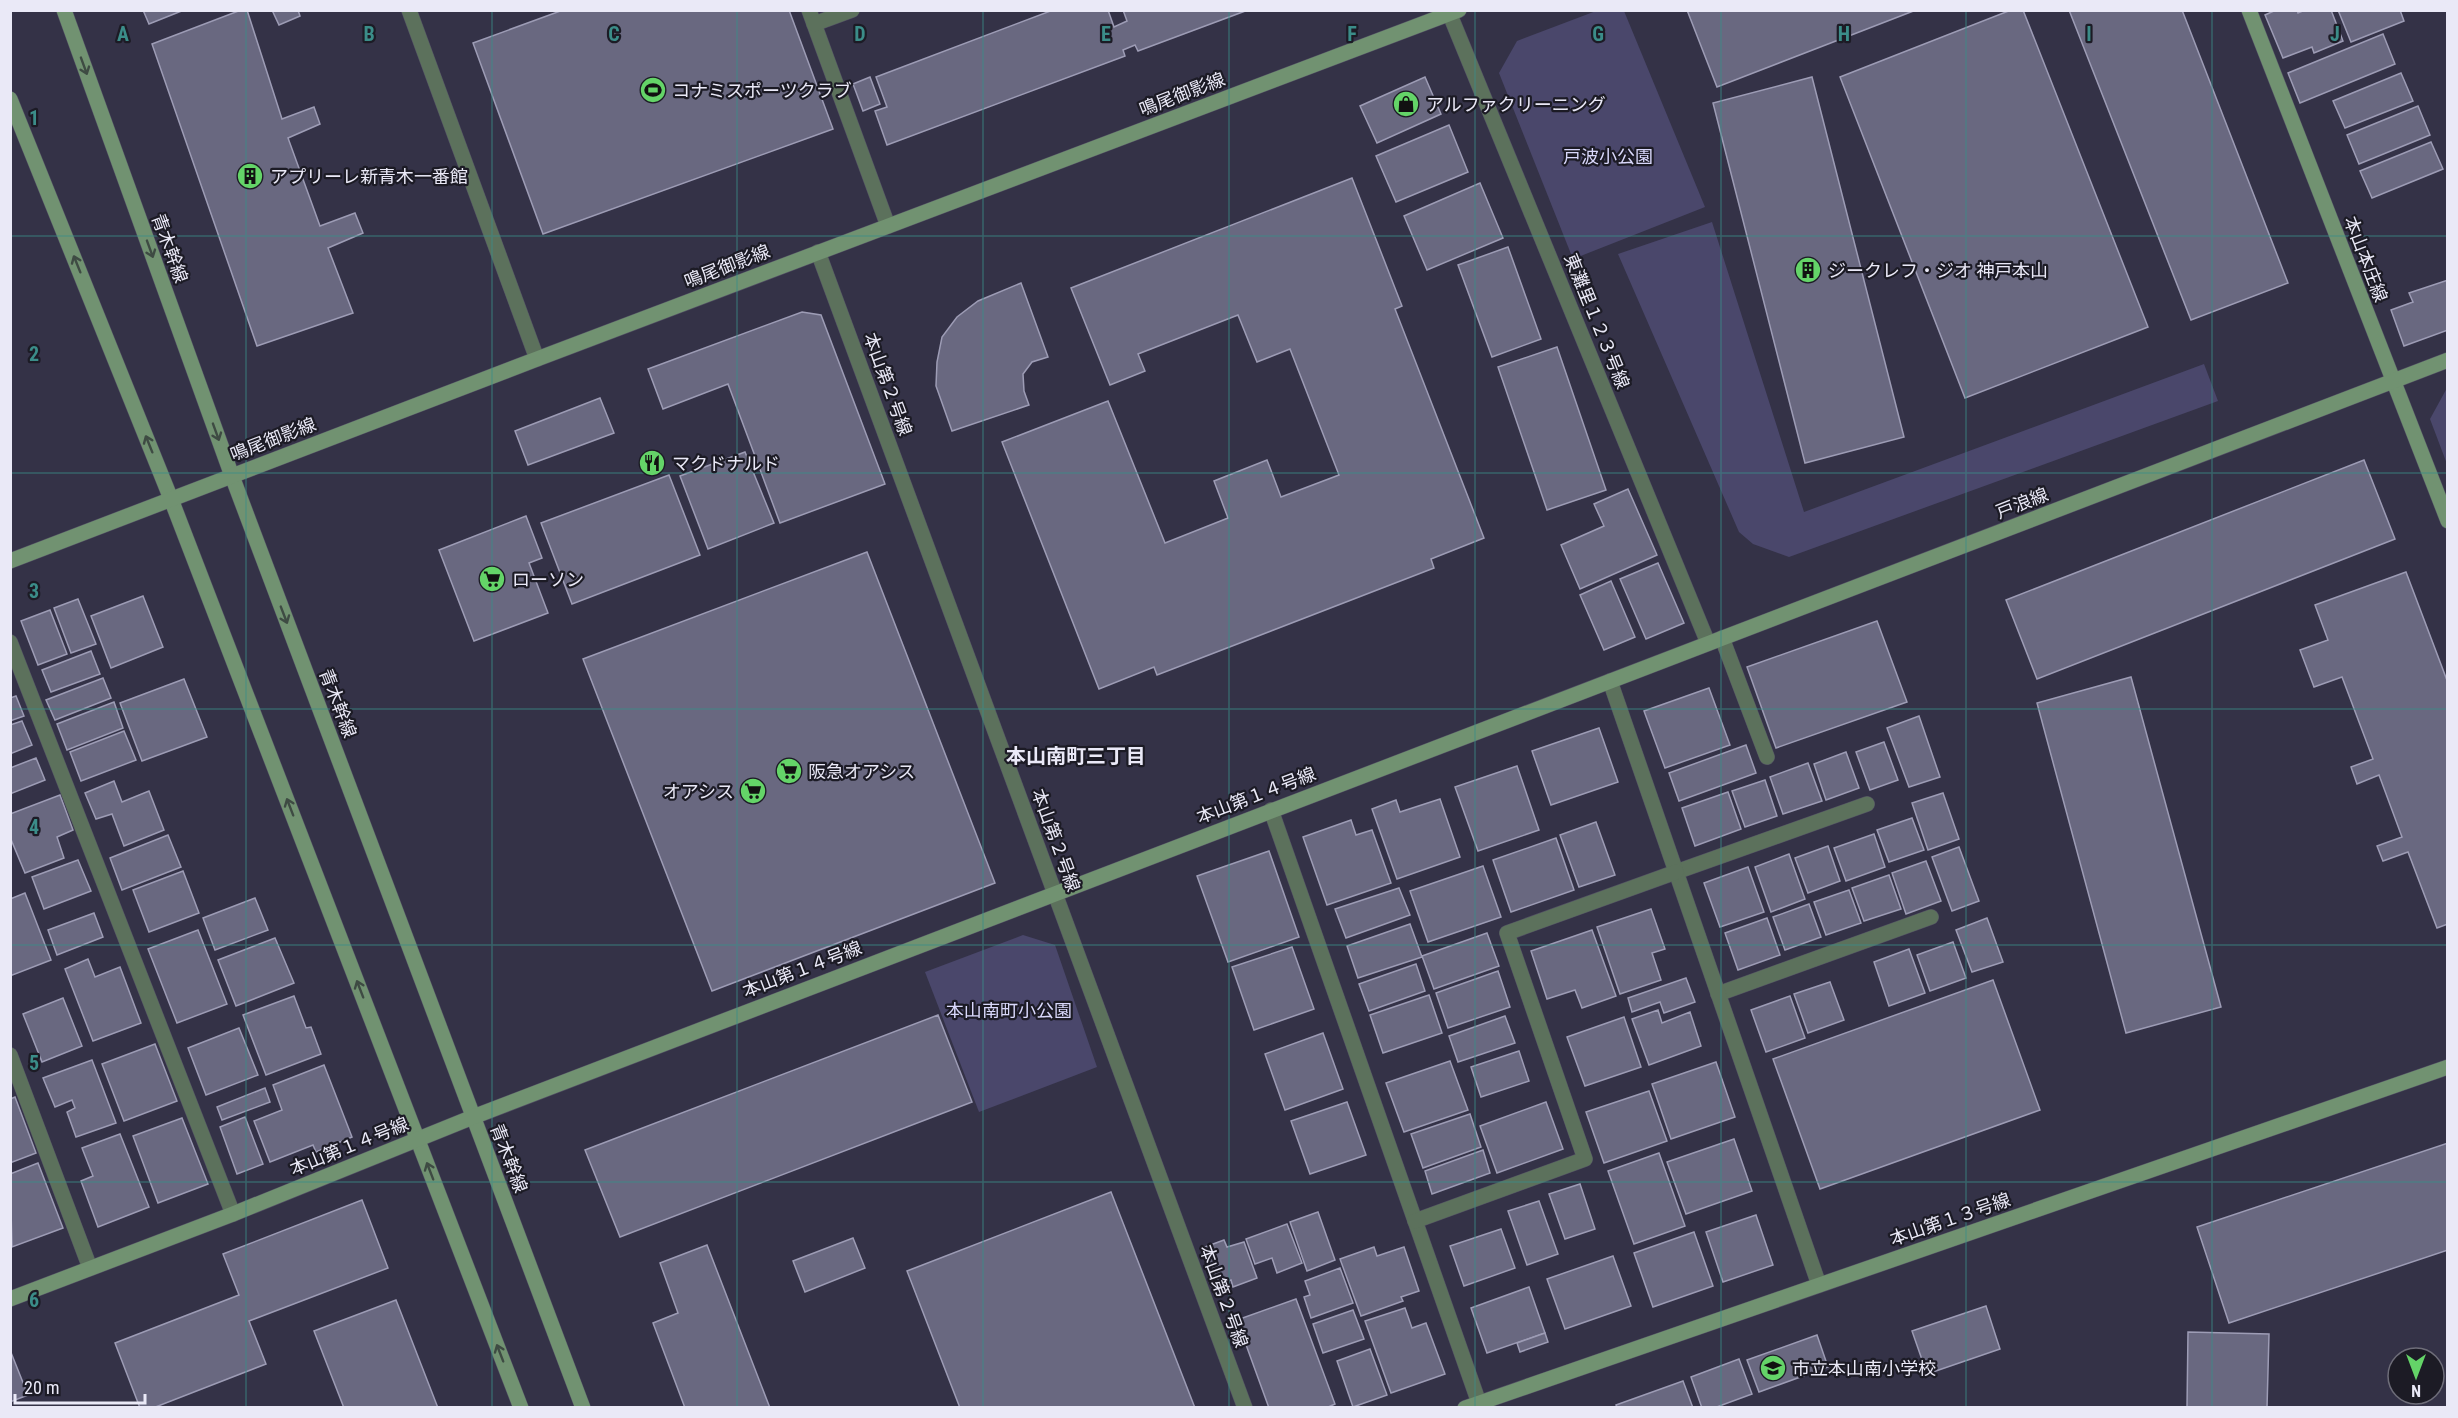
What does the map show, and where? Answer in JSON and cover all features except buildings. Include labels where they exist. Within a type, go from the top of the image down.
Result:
[{"type":"street","name":"青木幹線","points":[[64,10],[232,476],[583,1407]]},
{"type":"street","points":[[410,10],[537,359]]},
{"type":"street","points":[[852,10],[812,17],[888,226]]},
{"type":"street","name":"本山本庄線","points":[[2249,10],[2448,521]]},
{"type":"street","name":"鳴尾御影線","points":[[10,561],[1452,12]]},
{"type":"street","name":"東灘里１２３号線","points":[[1452,12],[1715,641],[1767,757]]},
{"type":"street","points":[[10,99],[171,499],[521,1407]]},
{"type":"street","name":"本山第２号線","points":[[818,252],[1245,1407]]},
{"type":"street","name":"戸浪線","points":[[1610,681],[2448,360]]},
{"type":"street","points":[[10,642],[233,1214]]},
{"type":"street","points":[[1610,681],[1819,1285]]},
{"type":"street","name":"本山第１４号線","points":[[10,1299],[233,1214],[473,1117],[1610,681]]},
{"type":"street","points":[[1415,1221],[1584,1159],[1507,933],[1867,804]]},
{"type":"street","points":[[1271,810],[1415,1221],[1472,1405]]},
{"type":"street","points":[[1718,993],[1931,917]]},
{"type":"street","points":[[10,1055],[90,1268]]},
{"type":"street","name":"本山第１３号線","points":[[1472,1405],[2448,1067]]},
{"type":"green space","name":"戸波小公園","points":[[1596,11],[1624,11],[1705,207],[1573,259],[1499,73],[1517,41]]},
{"type":"green space","points":[[1712,222],[1804,512],[2204,364],[2218,401],[1789,557],[1753,544],[1739,532],[1618,254]]},
{"type":"green space","points":[[2447,388],[2447,464],[2430,419]]},
{"type":"green space","name":"本山南町小公園","points":[[1023,935],[1055,945],[1097,1067],[979,1112],[925,972]]},
{"type":"place","name":"コナミスポーツクラブ","points":[[653,90]]},
{"type":"place","name":"アルファクリーニング","points":[[1406,104]]},
{"type":"place","name":"アプリーレ新青木一番館","points":[[250,176]]},
{"type":"place","name":"ジークレフ・ジオ 神戸本山","points":[[1808,270]]},
{"type":"place","name":"マクドナルド","points":[[652,463]]},
{"type":"place","name":"ローソン","points":[[492,579]]},
{"type":"place","name":"阪急オアシス","points":[[789,771]]},
{"type":"place","name":"オアシス","points":[[753,791]]},
{"type":"place","name":"市立本山南小学校","points":[[1773,1368]]},
{"type":"district","name":"本山南町三丁目","points":[[1076,756]]}]
